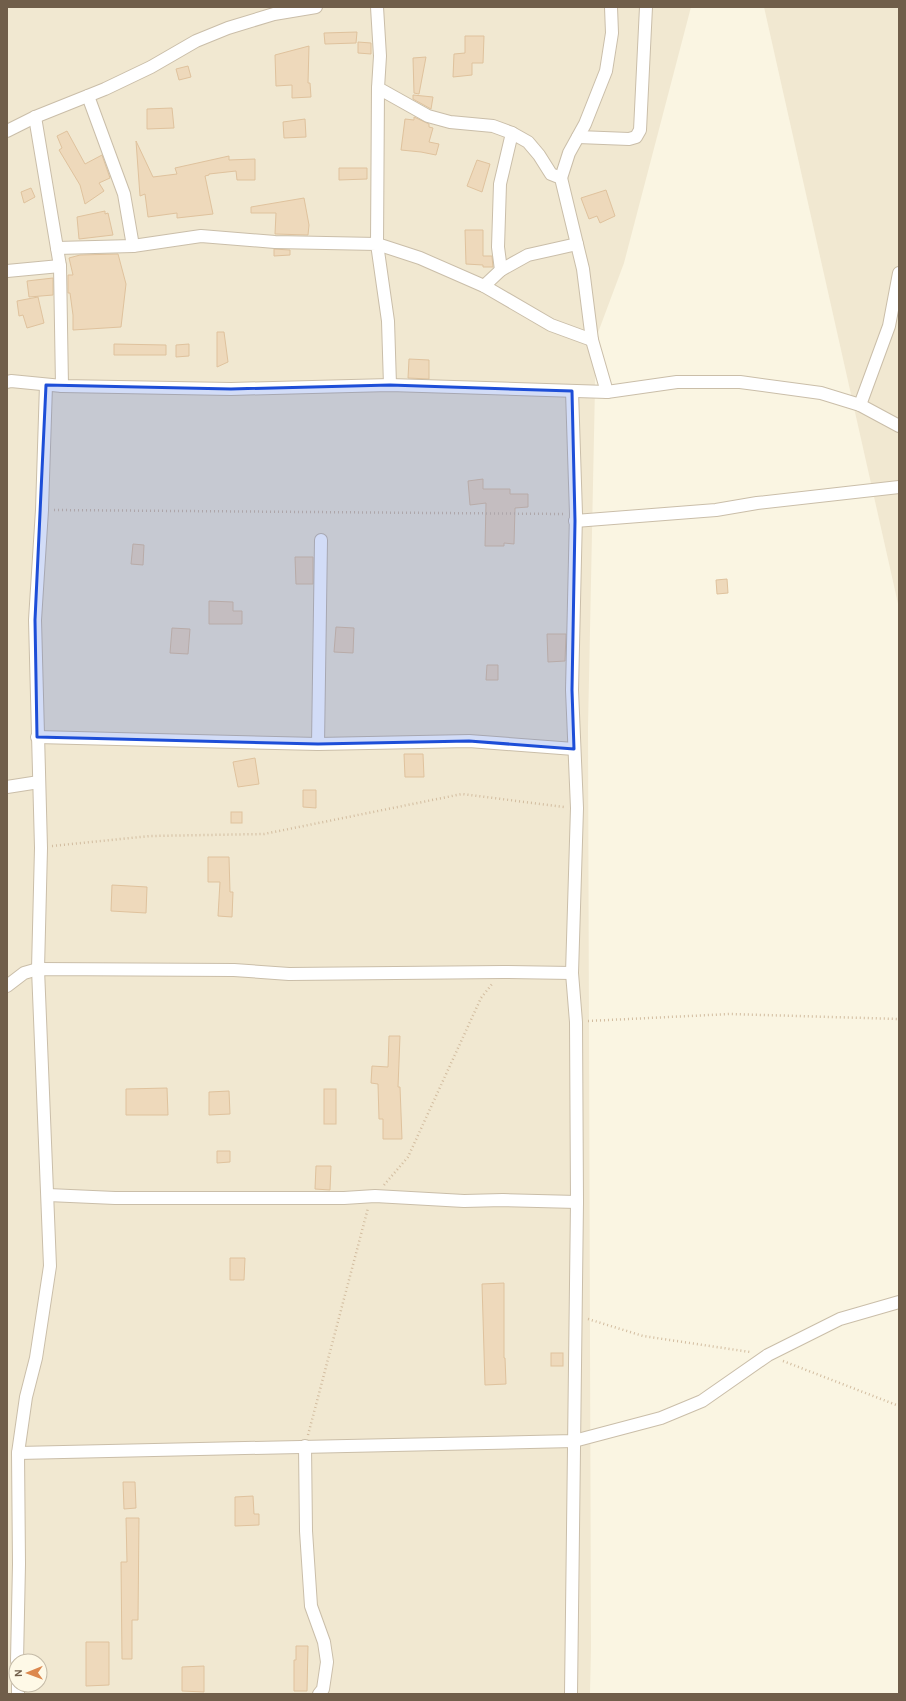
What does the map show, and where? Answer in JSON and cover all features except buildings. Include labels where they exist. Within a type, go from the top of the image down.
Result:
[{"type":"street","points":[[7,132],[35,117],[88,96],[151,67],[196,41],[228,28],[274,14],[282,10],[316,7]]},
{"type":"street","points":[[377,7],[380,56],[378,88],[377,244],[387,313],[390,385]]},
{"type":"street","points":[[607,392],[592,340],[583,269],[561,178],[569,152],[585,124],[606,71],[612,33],[611,7]]},
{"type":"street","points":[[578,137],[629,139],[636,137],[640,130],[646,7]]},
{"type":"street","points":[[378,88],[428,116],[450,122],[493,126],[512,133],[528,142],[539,155],[551,174],[561,178]]},
{"type":"street","points":[[88,96],[124,194],[133,246]]},
{"type":"street","points":[[35,117],[60,266],[62,386]]},
{"type":"street","points":[[501,270],[498,247],[500,184],[512,133]]},
{"type":"street","points":[[58,248],[133,246],[201,236],[275,242],[377,244],[420,258],[484,286],[551,325],[592,340]]},
{"type":"street","points":[[484,286],[501,270],[528,255],[577,244]]},
{"type":"street","points":[[7,271],[60,266]]},
{"type":"street","points":[[860,405],[888,326],[899,273]]},
{"type":"street","points":[[8,380],[62,386],[231,389],[390,385],[572,392],[607,392],[677,382],[740,382],[821,393],[860,405],[899,426]]},
{"type":"street","points":[[16,1653],[12,1632],[19,1564],[18,1453],[26,1397],[36,1358],[50,1266],[38,969],[41,848],[35,620],[42,510],[46,385]]},
{"type":"street","points":[[572,392],[576,517],[572,690],[576,808],[572,973],[576,1022],[577,1202],[572,1694]]},
{"type":"street","points":[[576,517],[716,510],[757,503],[899,487]]},
{"type":"street","points":[[318,744],[321,540]]},
{"type":"street","points":[[37,737],[318,744],[469,741],[574,749]]},
{"type":"street","points":[[7,787],[39,782]]},
{"type":"street","points":[[7,986],[24,973],[38,969],[234,970],[289,974],[503,972],[572,973]]},
{"type":"street","points":[[48,1195],[115,1198],[344,1198],[375,1196],[464,1201],[503,1200],[577,1202]]},
{"type":"street","points":[[18,1453],[574,1441],[661,1418],[702,1400],[768,1355],[840,1319],[899,1302]]},
{"type":"street","points":[[305,1446],[306,1532],[311,1606],[324,1642],[327,1662],[324,1689],[319,1694]]},
{"type":"path","points":[[42,510],[576,517]]},
{"type":"path","points":[[41,848],[150,836],[264,834],[462,794],[576,808]]},
{"type":"path","points":[[576,1022],[730,1014],[899,1019]]},
{"type":"path","points":[[577,1315],[643,1336],[768,1355],[899,1406]]},
{"type":"highlighted area","points":[[46,385],[231,389],[390,385],[572,391],[575,521],[572,690],[574,749],[469,741],[318,744],[37,737],[35,620]]},
{"type":"shaded area","points":[[7,7],[691,7],[624,263],[596,338],[588,727],[590,1694],[7,1694]]},
{"type":"shaded area","points":[[764,7],[899,7],[899,608]]}]
